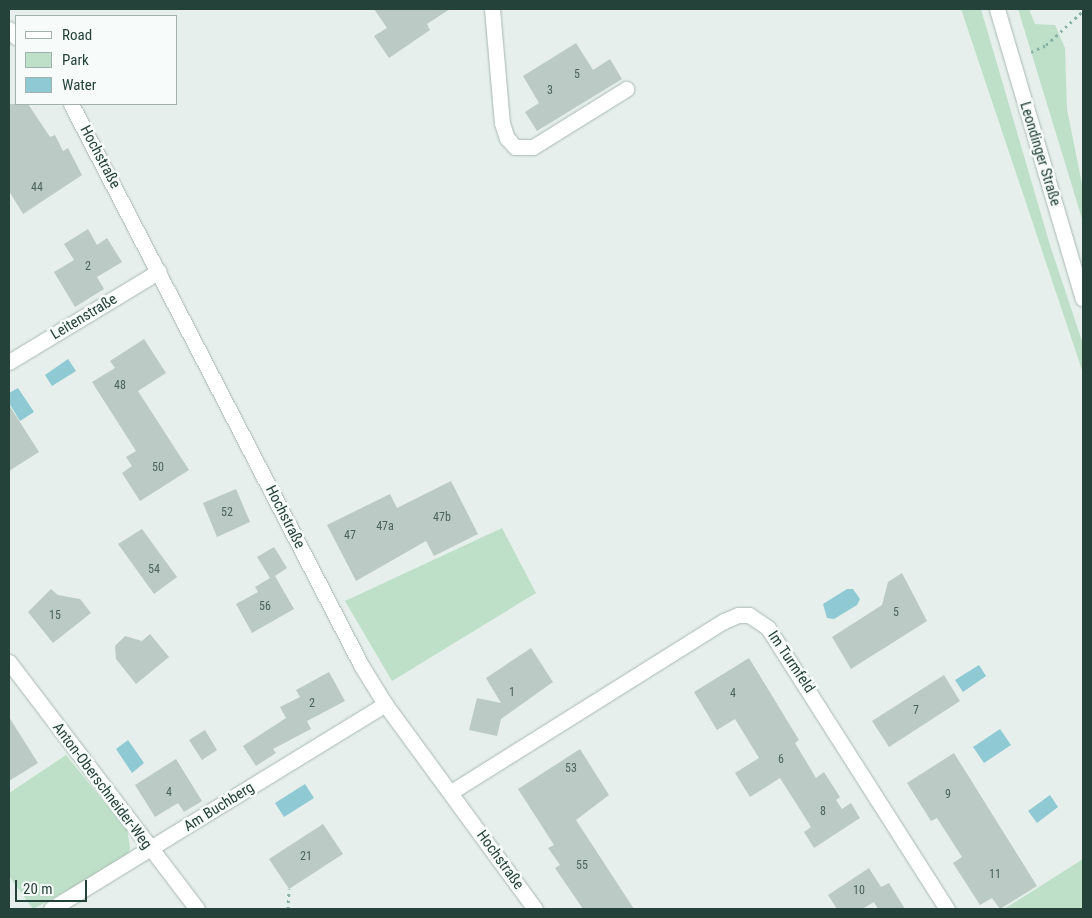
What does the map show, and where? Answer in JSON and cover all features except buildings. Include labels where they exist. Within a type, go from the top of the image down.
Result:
[{"type":"street","points":[[492,9],[502,124],[507,138],[515,147],[533,147],[626,89]]},
{"type":"street","name":"Leondinger Straße","points":[[997,9],[1083,299]]},
{"type":"street","name":"Hochstraße","points":[[72,105],[361,665],[386,704],[535,909]]},
{"type":"street","name":"Leitenstraße","points":[[9,362],[159,271]]},
{"type":"street","name":"Im Turmfeld","points":[[451,792],[724,621],[738,615],[749,615],[759,619],[778,643],[947,909]]},
{"type":"street","name":"Anton-Oberschneider-Weg","points":[[9,662],[149,849],[197,909]]},
{"type":"street","name":"Am Buchberg","points":[[52,909],[386,704]]},
{"type":"path","points":[[1012,61],[1046,45],[1083,10]]},
{"type":"path","points":[[288,909],[289,889]]},
{"type":"green space","points":[[961,9],[981,9],[1050,245],[1083,344],[1083,373]]},
{"type":"green space","points":[[1018,9],[1029,9],[1035,24],[1055,25],[1065,48],[1067,109],[1083,189],[1083,222]]},
{"type":"green space","points":[[502,528],[536,593],[392,681],[345,601]]},
{"type":"green space","points":[[66,755],[127,830],[130,847],[128,857],[33,909],[9,876],[9,793]]},
{"type":"green space","points":[[1083,859],[1083,909],[1004,909]]},
{"type":"water","points":[[68,359],[76,371],[52,386],[45,375]]},
{"type":"water","points":[[18,388],[34,412],[20,421],[9,403],[9,393]]},
{"type":"water","points":[[847,589],[853,589],[860,599],[857,605],[834,619],[827,618],[823,604]]},
{"type":"water","points":[[979,665],[986,676],[963,692],[955,680]]},
{"type":"water","points":[[1000,729],[1011,745],[984,763],[973,747]]},
{"type":"water","points":[[128,740],[144,763],[132,773],[116,749]]},
{"type":"water","points":[[305,784],[314,798],[284,817],[275,803]]},
{"type":"water","points":[[1050,795],[1058,807],[1037,823],[1028,811]]}]
